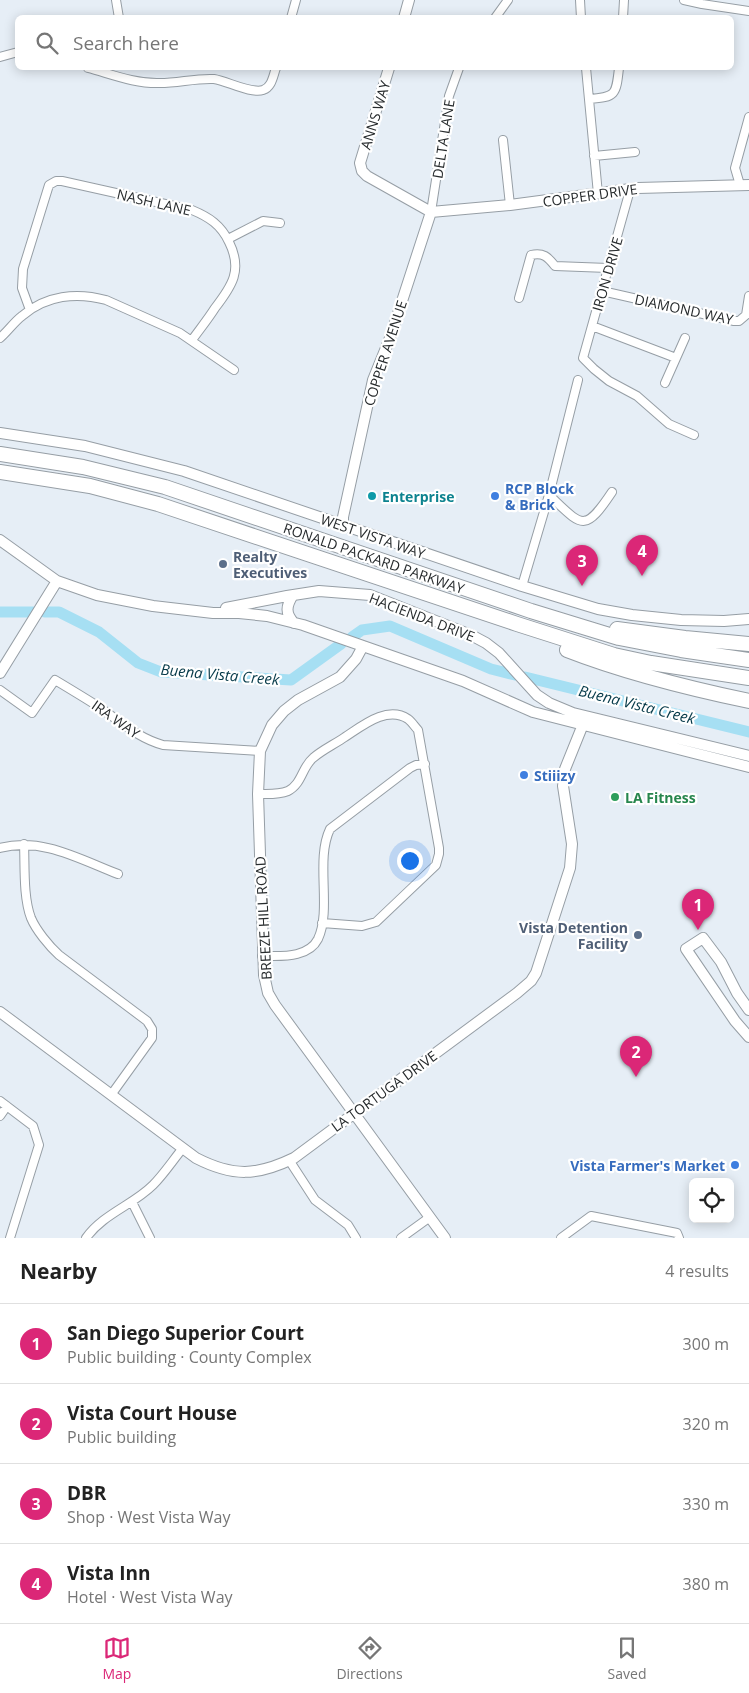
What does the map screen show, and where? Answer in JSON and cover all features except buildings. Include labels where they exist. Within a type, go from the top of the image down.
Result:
[{"type":"highway","name":"RONALD PACKARD PARKWAY","points":[[0,454],[83,467],[165,488],[619,638],[654,646],[749,660]]},
{"type":"highway","name":"RONALD PACKARD PARKWAY","points":[[0,472],[90,486],[158,504],[581,645],[642,661],[749,678]]},
{"type":"highway","points":[[548,616],[643,633],[749,644]]},
{"type":"highway","points":[[517,624],[553,644],[615,668],[683,687],[749,701]]},
{"type":"street","points":[[116,0],[118,15]]},
{"type":"street","points":[[292,15],[296,0]]},
{"type":"street","points":[[405,15],[409,0]]},
{"type":"street","points":[[497,15],[508,0]]},
{"type":"street","points":[[580,0],[581,15]]},
{"type":"street","points":[[623,15],[624,0]]},
{"type":"street","points":[[684,0],[749,11]]},
{"type":"street","points":[[0,57],[15,53]]},
{"type":"street","points":[[107,70],[142,82],[160,83],[215,79],[256,91],[264,90],[271,84],[275,70]]},
{"type":"street","name":"ANNS WAY","points":[[388,70],[360,163],[362,171],[367,176],[431,212]]},
{"type":"street","name":"DELTA LANE","points":[[431,212],[449,96],[458,70]]},
{"type":"street","points":[[586,70],[598,194]]},
{"type":"street","points":[[588,99],[607,98],[614,94],[619,70]]},
{"type":"street","points":[[744,185],[735,168],[749,117]]},
{"type":"street","points":[[503,140],[510,205]]},
{"type":"street","points":[[594,156],[636,152]]},
{"type":"street","name":"NASH LANE","points":[[30,310],[24,296],[21,278],[46,193],[49,185],[56,181],[69,182],[202,214],[212,219],[222,229],[228,239]]},
{"type":"street","name":"COPPER DRIVE","points":[[431,212],[510,205],[638,188],[744,185]]},
{"type":"street","name":"IRON DRIVE","points":[[630,190],[583,358],[609,381],[637,396],[669,424],[694,435]]},
{"type":"street","name":"COPPER AVENUE","points":[[343,525],[343,517],[373,380],[390,338],[431,212]]},
{"type":"street","points":[[192,340],[230,289],[234,278],[236,267],[228,239],[263,221],[280,223]]},
{"type":"street","points":[[519,298],[531,255],[542,254],[555,266],[608,268]]},
{"type":"street","name":"DIAMOND WAY","points":[[602,291],[734,321],[739,321],[746,315],[749,296]]},
{"type":"street","points":[[0,338],[21,316],[52,299],[68,296],[94,297],[106,300],[180,333],[234,370]]},
{"type":"street","points":[[592,326],[676,358]]},
{"type":"street","points":[[665,383],[685,338]]},
{"type":"street","points":[[522,586],[550,495],[578,380]]},
{"type":"street","name":"WEST VISTA WAY","points":[[0,433],[85,446],[184,471],[522,586],[598,609],[632,616],[681,620],[749,620]]},
{"type":"street","points":[[550,495],[574,518],[584,522],[599,512],[612,492]]},
{"type":"street","name":"HACIENDA DRIVE","points":[[0,540],[57,581],[97,595],[153,606],[213,614],[239,613],[258,615],[294,623],[462,682],[533,712],[584,720],[749,756]]},
{"type":"street","points":[[0,672],[57,581]]},
{"type":"street","name":"HACIENDA DRIVE","points":[[184,610],[232,608],[319,591],[370,595],[471,635],[486,643],[499,653],[537,695],[584,720],[749,767]]},
{"type":"street","points":[[293,595],[289,601],[287,611],[294,623]]},
{"type":"street","name":"BREEZE HILL ROAD","points":[[363,646],[356,659],[340,677],[298,700],[284,711],[272,725],[260,751],[258,794],[264,975],[268,993],[275,1005],[446,1238]]},
{"type":"street","name":"IRA WAY","points":[[0,690],[32,713],[55,680],[143,738],[155,743],[260,751]]},
{"type":"street","points":[[258,794],[277,794],[289,790],[301,779],[304,770],[312,758],[375,718],[391,714],[403,716],[418,730],[439,854],[436,865],[376,922],[362,926],[322,923]]},
{"type":"street","name":"LA TORTUGA DRIVE","points":[[0,1012],[196,1158],[210,1166],[231,1171],[250,1172],[262,1171],[289,1160],[531,981],[536,973],[570,868],[572,844],[562,786],[565,769],[584,720]]},
{"type":"street","points":[[262,956],[295,955],[305,951],[318,939],[322,923],[324,843],[330,829],[410,768],[425,764]]},
{"type":"street","points":[[0,848],[24,844],[52,848],[118,874]]},
{"type":"street","points":[[24,844],[26,893],[31,918],[50,946],[59,955],[147,1021],[152,1029],[152,1038],[111,1095]]},
{"type":"street","points":[[749,1010],[737,993],[721,962],[703,938],[686,949],[735,1021],[749,1036]]},
{"type":"street","points":[[0,1116],[3,1104],[33,1126],[40,1145],[10,1238]]},
{"type":"street","points":[[86,1238],[114,1212],[132,1202],[154,1185],[183,1148]]},
{"type":"street","points":[[289,1160],[315,1200],[348,1225],[356,1238]]},
{"type":"street","points":[[132,1202],[150,1238]]},
{"type":"street","points":[[561,1238],[592,1216],[677,1233],[679,1238]]},
{"type":"street","points":[[401,1238],[430,1217]]},
{"type":"waterway","name":"Buena Vista Creek","points":[[0,612],[33,612]]},
{"type":"waterway","name":"Buena Vista Creek","points":[[45,612],[59,612],[99,632],[138,663],[161,672],[291,680],[341,644]]},
{"type":"waterway","name":"Buena Vista Creek","points":[[352,637],[362,630],[390,626],[491,669],[515,675]]},
{"type":"waterway","name":"Buena Vista Creek","points":[[525,677],[749,732]]},
{"type":"place","name":"Enterprise","points":[[372,496]]},
{"type":"place","name":"RCP Block & Brick","points":[[495,496]]},
{"type":"place","name":"Realty Executives","points":[[223,564]]},
{"type":"place","name":"Vista Inn","points":[[642,576]]},
{"type":"place","name":"DBR","points":[[582,586]]},
{"type":"place","name":"Stiiizy","points":[[524,775]]},
{"type":"place","name":"LA Fitness","points":[[615,797]]},
{"type":"place","name":"San Diego Superior Court","points":[[698,930]]},
{"type":"place","name":"Vista Detention Facility","points":[[638,935]]},
{"type":"place","name":"Vista Court House","points":[[636,1077]]},
{"type":"place","name":"Vista Farmer's Market","points":[[735,1165]]}]
